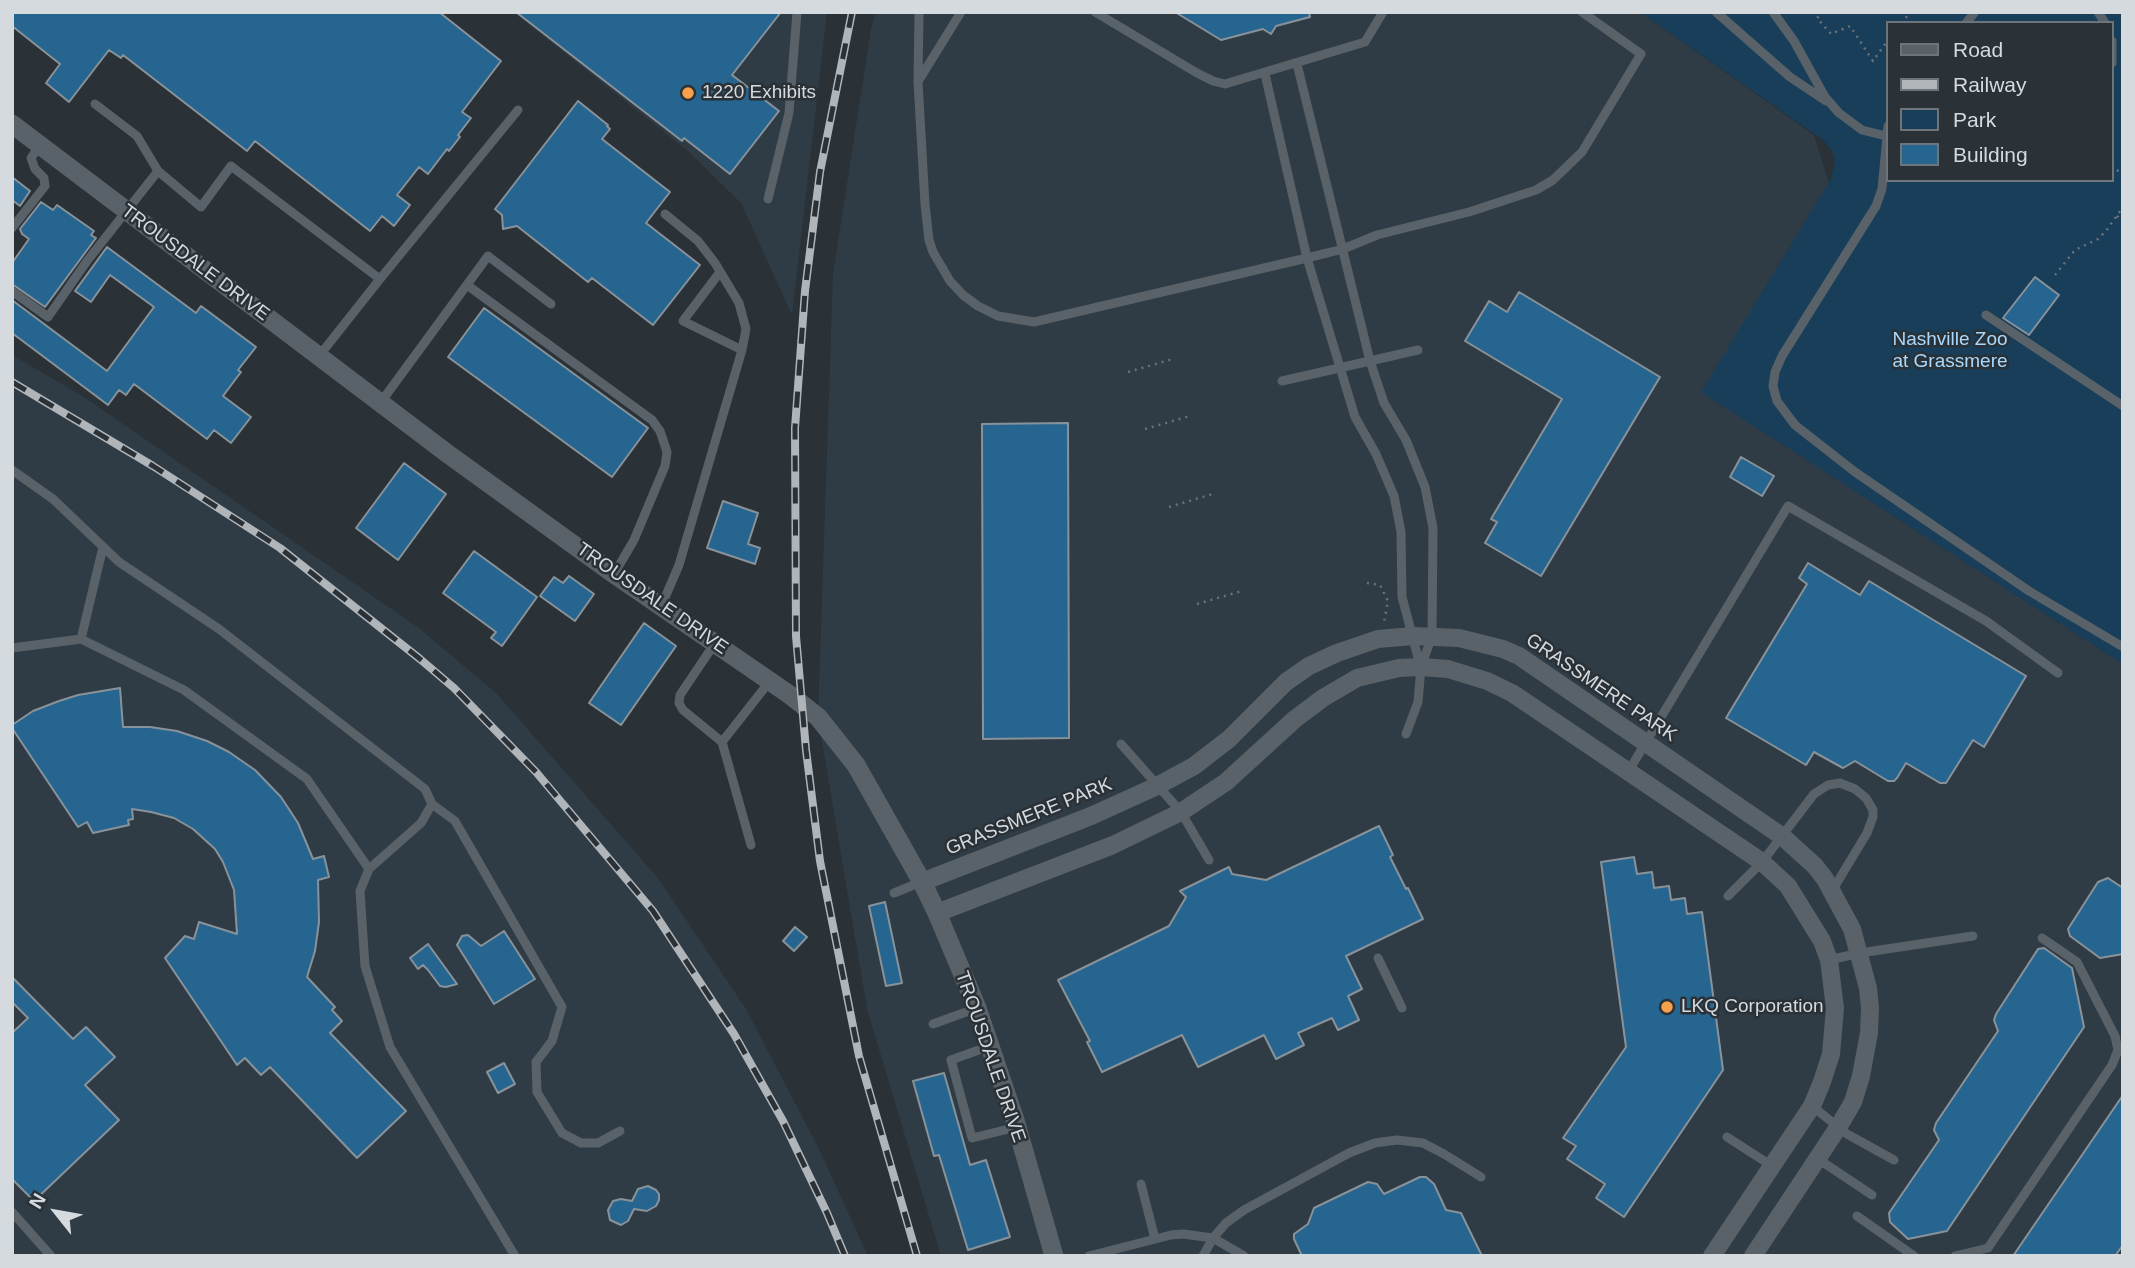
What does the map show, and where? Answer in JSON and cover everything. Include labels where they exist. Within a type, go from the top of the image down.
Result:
[{"type":"street","name":"TROUSDALE DRIVE","points":[[13,126],[380,404],[614,574],[818,717],[856,765],[937,913],[977,1007],[1017,1127],[1054,1256]]},
{"type":"street","name":"GRASSMERE PARK","points":[[922,882],[1091,816],[1194,766],[1221,746],[1265,701],[1309,666],[1337,653],[1378,639],[1432,636],[1459,638],[1503,649],[1519,656],[1783,837],[1815,866],[1852,929],[1868,988],[1870,1033],[1861,1076],[1853,1102],[1839,1126],[1753,1256]]},
{"type":"street","points":[[937,913],[1113,845],[1181,812],[1226,782],[1295,719],[1357,678],[1399,668],[1421,667],[1448,669],[1487,681],[1512,693],[1762,862],[1788,886],[1822,941],[1829,960],[1835,1008],[1831,1054],[1812,1106],[1712,1256]]},
{"type":"lane","points":[[768,199],[789,113],[797,12]]},
{"type":"lane","points":[[919,12],[918,82],[930,245],[944,274],[963,295],[998,316],[1020,321],[1042,321],[1343,249],[1377,235],[1519,197],[1553,180],[1573,163],[1600,126],[1641,54],[1582,12]]},
{"type":"lane","points":[[918,82],[961,12]]},
{"type":"lane","points":[[1095,12],[1213,81],[1226,84],[1365,42],[1383,12]]},
{"type":"lane","points":[[1716,12],[1790,77],[1831,104]]},
{"type":"lane","points":[[1773,12],[1794,41],[1811,75],[1839,113],[1862,130],[1886,131]]},
{"type":"lane","points":[[1297,64],[1370,360],[1384,403],[1406,440],[1425,487],[1433,528],[1432,636],[1421,667],[1418,702],[1406,734]]},
{"type":"lane","points":[[1265,74],[1307,258],[1340,368],[1355,417],[1376,454],[1394,496],[1401,531],[1402,597],[1421,667]]},
{"type":"lane","points":[[95,104],[137,136],[158,171],[201,207],[231,166],[380,279]]},
{"type":"lane","points":[[317,357],[518,110]]},
{"type":"lane","points":[[12,228],[45,186],[44,178],[35,169],[31,158],[40,145]]},
{"type":"lane","points":[[1886,150],[1879,197],[1782,356],[1775,372],[1773,386],[1777,401],[1796,425],[1855,472],[2029,591],[2123,647]]},
{"type":"lane","points":[[12,291],[48,317],[87,261],[158,171]]},
{"type":"lane","points":[[661,607],[679,565],[743,350],[745,320],[734,293],[698,241],[665,214]]},
{"type":"lane","points":[[380,404],[488,256],[551,304]]},
{"type":"lane","points":[[720,272],[683,321],[743,350]]},
{"type":"lane","points":[[467,285],[652,420],[660,431],[667,452],[664,466],[634,540],[614,574]]},
{"type":"lane","points":[[1986,315],[2123,406]]},
{"type":"lane","points":[[1282,382],[1418,350]]},
{"type":"lane","points":[[12,470],[53,499],[119,562],[219,629],[361,737],[425,789],[432,804],[456,821],[562,1007],[552,1041],[536,1062],[537,1092],[562,1133],[581,1143],[598,1143],[620,1131]]},
{"type":"lane","points":[[1628,772],[1788,506],[1986,621],[2058,673]]},
{"type":"lane","points":[[81,639],[103,547]]},
{"type":"lane","points":[[12,648],[81,639],[184,691],[307,779],[369,869]]},
{"type":"lane","points":[[715,643],[680,695],[679,703],[683,710],[722,742],[751,845]]},
{"type":"lane","points":[[722,742],[770,681]]},
{"type":"lane","points":[[1121,744],[1181,812],[1209,860]]},
{"type":"lane","points":[[1727,896],[1783,837],[1801,807],[1822,788],[1834,783],[1844,784],[1866,798],[1873,810],[1873,821],[1832,891]]},
{"type":"lane","points":[[432,804],[421,823],[369,869],[360,891],[365,966],[390,1047],[515,1256]]},
{"type":"lane","points":[[894,893],[922,882]]},
{"type":"lane","points":[[1829,960],[1973,936]]},
{"type":"lane","points":[[1955,1256],[1988,1248],[2112,1065],[2118,1050],[2115,1036],[2077,962],[2042,938]]},
{"type":"lane","points":[[1378,958],[1402,1008]]},
{"type":"lane","points":[[933,1024],[977,1007]]},
{"type":"lane","points":[[990,1046],[951,1060],[972,1138],[1017,1127]]},
{"type":"lane","points":[[1812,1106],[1847,1134],[1894,1160]]},
{"type":"lane","points":[[1727,1137],[1772,1166]]},
{"type":"lane","points":[[1203,1256],[1226,1223],[1244,1210],[1349,1153],[1375,1143],[1397,1140],[1423,1143],[1481,1177]]},
{"type":"lane","points":[[1818,1159],[1872,1195]]},
{"type":"lane","points":[[1141,1184],[1155,1239]]},
{"type":"lane","points":[[12,1212],[51,1256]]},
{"type":"lane","points":[[1857,1216],[1914,1256]]},
{"type":"lane","points":[[1089,1256],[1183,1234],[1213,1238],[1244,1256]]},
{"type":"path","points":[[1824,12],[1817,18],[1831,34],[1850,26],[1873,61],[1886,43]]},
{"type":"path","points":[[2055,275],[2075,250],[2098,239],[2123,207]]},
{"type":"path","points":[[2117,216],[2123,222]]},
{"type":"path","points":[[1129,372],[1173,359]]},
{"type":"path","points":[[1145,429],[1190,416]]},
{"type":"path","points":[[1168,507],[1213,494]]},
{"type":"path","points":[[1367,583],[1380,585],[1388,601],[1383,626],[1377,624]]},
{"type":"path","points":[[1197,604],[1242,591]]},
{"type":"shaded area","points":[[513,12],[827,12],[792,315],[741,203],[688,151]]},
{"type":"shaded area","points":[[876,12],[1640,12],[1814,135],[1829,183],[1702,392],[2123,664],[2123,1256],[941,1256],[867,1009],[818,717],[833,274],[871,29]]},
{"type":"shaded area","points":[[12,355],[81,395],[419,628],[497,694],[658,878],[746,1009],[819,1149],[868,1256],[12,1256]]},
{"type":"green space","name":"Nashville Zoo at Grassmere","points":[[1640,12],[2123,12],[2123,664],[1701,392],[1831,179],[1835,160],[1823,140]]},
{"type":"building","points":[[12,12],[439,12],[501,61],[462,112],[471,118],[458,135],[460,137],[428,174],[419,167],[397,195],[410,205],[394,226],[382,216],[370,231],[255,141],[247,151],[123,55],[121,58],[109,50],[69,102],[46,83],[60,64],[12,26]]},
{"type":"building","name":"1220 Exhibits","points":[[516,12],[781,12],[732,75],[779,111],[730,174],[684,138],[682,141]]},
{"type":"building","points":[[1175,12],[1309,12],[1310,17],[1276,26],[1271,34],[1263,29],[1221,40]]},
{"type":"building","points":[[578,101],[608,125],[610,129],[602,139],[670,192],[646,223],[700,265],[653,325],[592,278],[588,282],[517,226],[503,229],[502,215],[495,209]]},
{"type":"building","points":[[12,177],[30,191],[20,206],[12,200]]},
{"type":"building","points":[[41,202],[53,210],[57,205],[94,231],[91,235],[96,238],[45,307],[12,284],[12,263],[29,239],[20,229]]},
{"type":"building","points":[[107,247],[196,313],[201,306],[256,347],[223,396],[251,417],[231,443],[214,430],[207,439],[134,384],[126,395],[119,390],[108,405],[12,333],[12,300],[107,371],[154,307],[110,275],[91,302],[75,291]]},
{"type":"building","points":[[2035,277],[2059,295],[2029,335],[2003,318]]},
{"type":"building","points":[[1519,292],[1660,377],[1541,576],[1485,543],[1497,522],[1491,519],[1562,399],[1465,341],[1489,301],[1507,312]]},
{"type":"building","points":[[484,308],[648,428],[612,477],[448,357]]},
{"type":"building","points":[[1068,423],[1069,738],[983,739],[982,424]]},
{"type":"building","points":[[1741,457],[1774,476],[1762,496],[1730,477]]},
{"type":"building","points":[[404,463],[446,494],[398,560],[356,528]]},
{"type":"building","points":[[723,501],[758,513],[748,544],[760,548],[755,564],[707,548]]},
{"type":"building","points":[[474,551],[537,597],[502,646],[491,638],[496,632],[443,593]]},
{"type":"building","points":[[1808,563],[1860,595],[1869,581],[2026,676],[1984,747],[1973,740],[1946,783],[1940,783],[1906,763],[1894,781],[1888,781],[1855,761],[1843,768],[1814,752],[1806,765],[1726,718],[1807,584],[1799,578]]},
{"type":"building","points":[[569,576],[594,594],[575,621],[540,596],[554,577],[563,583]]},
{"type":"building","points":[[644,623],[676,646],[621,725],[589,703]]},
{"type":"building","points":[[120,688],[123,727],[177,731],[229,752],[255,770],[281,797],[298,823],[313,859],[324,856],[329,877],[318,880],[319,922],[315,951],[307,977],[335,1007],[332,1010],[342,1021],[330,1033],[406,1111],[357,1158],[270,1067],[261,1075],[245,1058],[237,1065],[165,958],[185,936],[194,939],[199,922],[237,934],[234,890],[215,849],[193,829],[174,818],[151,812],[132,809],[133,819],[128,820],[129,825],[93,833],[87,822],[78,827],[12,728],[12,725],[33,711],[59,701]]},
{"type":"building","points":[[1379,826],[1393,855],[1390,857],[1423,919],[1346,956],[1362,989],[1348,996],[1359,1020],[1338,1030],[1332,1018],[1298,1033],[1304,1045],[1276,1059],[1264,1035],[1198,1067],[1182,1035],[1102,1072],[1087,1042],[1090,1041],[1058,980],[1169,926],[1186,897],[1180,891],[1229,867],[1232,874],[1266,880]]},
{"type":"building","name":"LKQ Corporation","points":[[1634,857],[1637,874],[1652,872],[1654,888],[1669,886],[1671,900],[1685,898],[1687,914],[1702,912],[1723,1070],[1624,1217],[1596,1198],[1605,1184],[1567,1159],[1576,1146],[1563,1138],[1626,1047],[1601,862]]},
{"type":"building","points":[[2108,878],[2123,888],[2123,954],[2100,958],[2070,936],[2068,929],[2098,882]]},
{"type":"building","points":[[885,902],[902,983],[886,986],[869,906]]},
{"type":"building","points":[[795,927],[807,937],[794,951],[783,941]]},
{"type":"building","points":[[504,931],[535,979],[494,1004],[457,945],[462,936],[468,935],[481,946]]},
{"type":"building","points":[[428,944],[457,984],[440,986],[423,965],[418,969],[410,958]]},
{"type":"building","points":[[2044,948],[2072,968],[2084,1027],[1947,1231],[1908,1239],[1890,1222],[1889,1213],[1939,1140],[1934,1130],[1936,1123],[1998,1031],[1994,1020],[1996,1014],[2038,949]]},
{"type":"building","points":[[12,977],[73,1039],[86,1027],[115,1057],[85,1085],[119,1120],[34,1201],[12,1179],[12,1033],[28,1018],[12,1002]]},
{"type":"building","points":[[504,1063],[515,1084],[498,1093],[487,1072]]},
{"type":"building","points":[[944,1073],[970,1165],[986,1160],[1010,1237],[968,1250],[939,1155],[934,1156],[913,1081]]},
{"type":"building","points":[[2123,1095],[2123,1245],[2115,1256],[2013,1256]]},
{"type":"building","points":[[1420,1177],[1426,1177],[1434,1184],[1446,1210],[1461,1213],[1482,1256],[1302,1256],[1294,1234],[1308,1224],[1314,1208],[1368,1182],[1377,1184],[1384,1194]]},
{"type":"building","points":[[648,1186],[659,1194],[656,1206],[647,1211],[634,1209],[628,1221],[621,1225],[610,1220],[608,1210],[613,1201],[632,1201],[638,1189]]},
{"type":"railway","points":[[852,12],[820,172],[805,291],[795,428],[796,636],[806,750],[820,861],[859,1056],[917,1256]]},
{"type":"railway","points":[[12,382],[153,466],[280,548],[454,688],[536,772],[653,911],[734,1034],[783,1121],[845,1256]]},
{"type":"place","name":"1220 Exhibits","points":[[688,93]]},
{"type":"place","name":"LKQ Corporation","points":[[1667,1007]]}]
